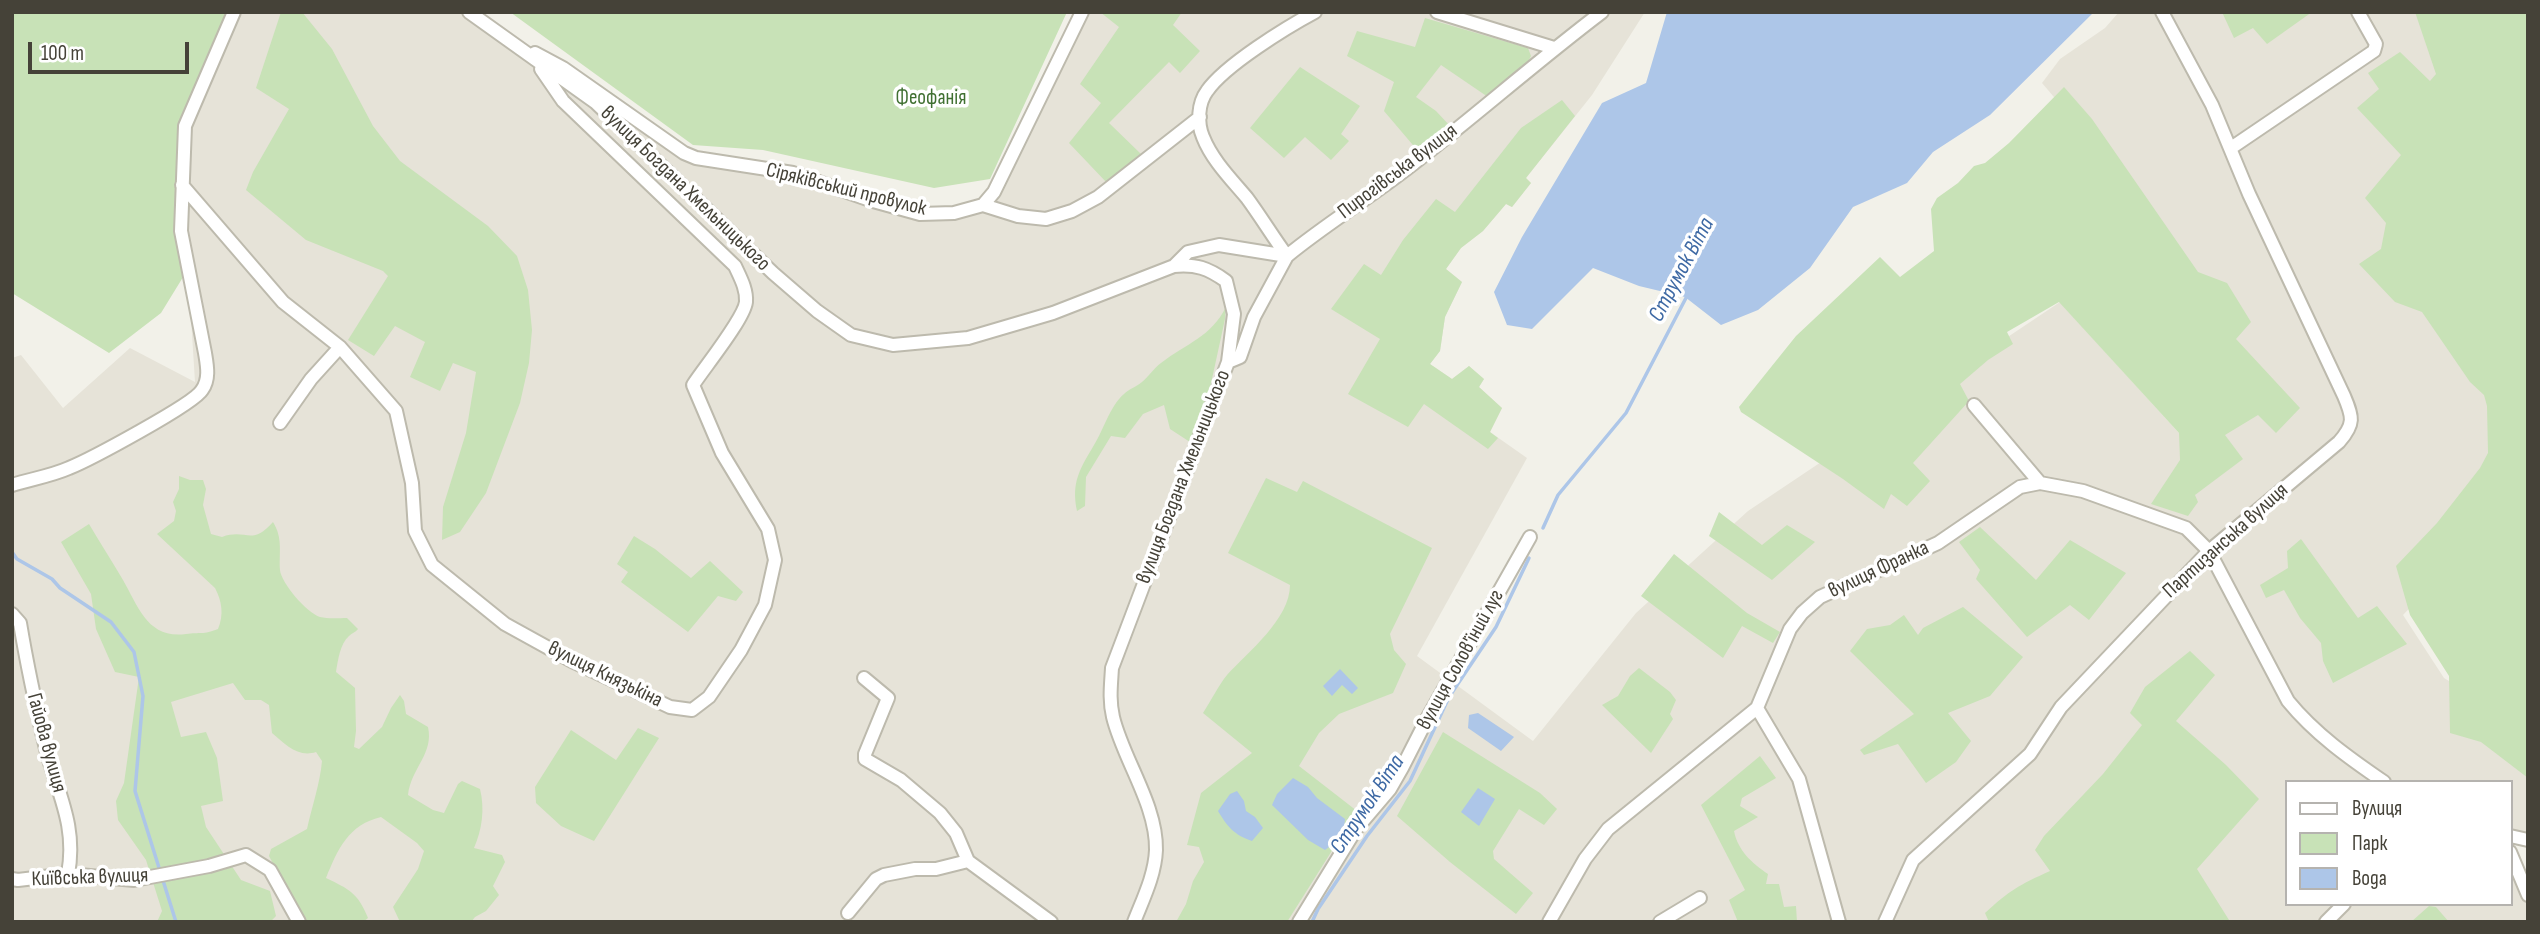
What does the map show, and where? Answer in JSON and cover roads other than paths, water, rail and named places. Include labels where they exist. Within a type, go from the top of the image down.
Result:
[{"type":"street","points":[[12,485],[68,469],[181,406],[201,393],[205,385],[208,373],[205,353],[181,231],[185,126],[234,12]]},
{"type":"street","points":[[1082,12],[994,192],[983,205],[1018,216],[1046,219],[1072,211],[1098,197],[1199,117]]},
{"type":"street","points":[[1287,256],[1249,201],[1214,159],[1201,135],[1200,105],[1216,79],[1292,24],[1315,12]]},
{"type":"street","points":[[1437,12],[1555,48]]},
{"type":"street","name":"Пирогівська вулиця","points":[[1287,256],[1408,168],[1602,12]]},
{"type":"street","name":"Партизанська вулиця","points":[[1885,922],[1913,860],[2030,754],[2061,707],[2209,551],[2339,442],[2350,429],[2352,420],[2344,396],[2254,206],[2212,105],[2162,12]]},
{"type":"street","points":[[2231,148],[2374,51],[2376,44],[2358,12]]},
{"type":"street","name":"вулиця Богдана Хмельницького","points":[[471,13],[595,102],[773,274],[851,335],[892,345],[968,338],[1053,313],[1174,266],[1191,264],[1208,268],[1226,281],[1234,314],[1228,362],[1112,668],[1110,695],[1113,718],[1154,827],[1156,848],[1154,869],[1134,922]]},
{"type":"street","name":"Сіряківський провулок","points":[[495,31],[563,68],[667,143],[696,158],[793,173],[920,214],[954,213],[983,205]]},
{"type":"street","name":"вулиця Князькіна","points":[[182,185],[283,302],[340,347],[396,411],[412,483],[415,531],[432,565],[505,624],[576,663],[670,706],[692,710],[709,697],[741,650],[765,605],[775,560],[768,529],[722,453],[693,385],[737,322],[746,304],[745,287],[734,266],[563,101],[535,61]]},
{"type":"street","points":[[1174,266],[1188,252],[1219,245],[1287,256]]},
{"type":"street","points":[[1228,362],[1240,357],[1255,317],[1287,256]]},
{"type":"street","points":[[280,423],[310,379],[340,347]]},
{"type":"street","points":[[1974,405],[2040,483],[2083,491],[2186,528],[2209,551],[2288,701],[2305,722],[2334,747],[2381,780]]},
{"type":"street","name":"вулиця Франка","points":[[1549,922],[1585,859],[1608,829],[1756,708],[1790,629],[1802,613],[1820,597],[1938,543],[2020,487],[2040,483]]},
{"type":"street","name":"вулиця Солов'їний луг","points":[[1299,922],[1356,829],[1390,789],[1530,537]]},
{"type":"street","name":"Гайова вулиця","points":[[12,614],[19,623],[33,699],[70,827],[72,856],[68,874]]},
{"type":"street","points":[[863,678],[888,698],[865,759],[901,780],[940,813],[956,833],[968,861],[1051,922]]},
{"type":"street","points":[[1756,708],[1799,779],[1839,922]]},
{"type":"street","name":"Київська вулиця","points":[[14,880],[68,874],[134,880],[246,855],[270,870],[299,922]]},
{"type":"street","points":[[2512,857],[2528,895]]},
{"type":"street","points":[[848,913],[876,879],[884,875],[915,869],[936,869],[968,861]]},
{"type":"street","points":[[1660,922],[1700,898]]},
{"type":"street","points":[[2326,922],[2342,906]]},
{"type":"water","points":[[1667,12],[2094,12],[1990,115],[1933,152],[1907,183],[1853,207],[1810,268],[1758,310],[1721,325],[1685,297],[1639,286],[1593,268],[1532,329],[1507,325],[1494,292],[1522,237],[1602,103],[1646,83]]},
{"type":"water","points":[[1340,669],[1358,688],[1352,694],[1342,685],[1332,696],[1323,686]]},
{"type":"water","points":[[1478,713],[1514,737],[1501,751],[1468,728],[1469,715]]},
{"type":"water","points":[[1293,778],[1308,787],[1317,798],[1345,819],[1339,836],[1325,850],[1308,840],[1272,805],[1277,794]]},
{"type":"water","points":[[1478,788],[1495,799],[1479,826],[1461,812]]},
{"type":"water","points":[[1237,791],[1244,801],[1246,811],[1255,817],[1263,828],[1252,841],[1232,829],[1218,811],[1230,794]]},
{"type":"waterway","name":"Струмок Віта","points":[[1543,528],[1558,495],[1626,413],[1687,296]]},
{"type":"waterway","name":"Струмок Віта","points":[[12,552],[17,559],[52,579],[60,588],[111,622],[134,652],[143,696],[135,791],[176,922]]},
{"type":"waterway","name":"Струмок Віта","points":[[1312,922],[1367,836],[1410,781],[1449,697],[1496,627],[1529,558]]},
{"type":"park label","name":"Феофанія","points":[[931,99]]}]
